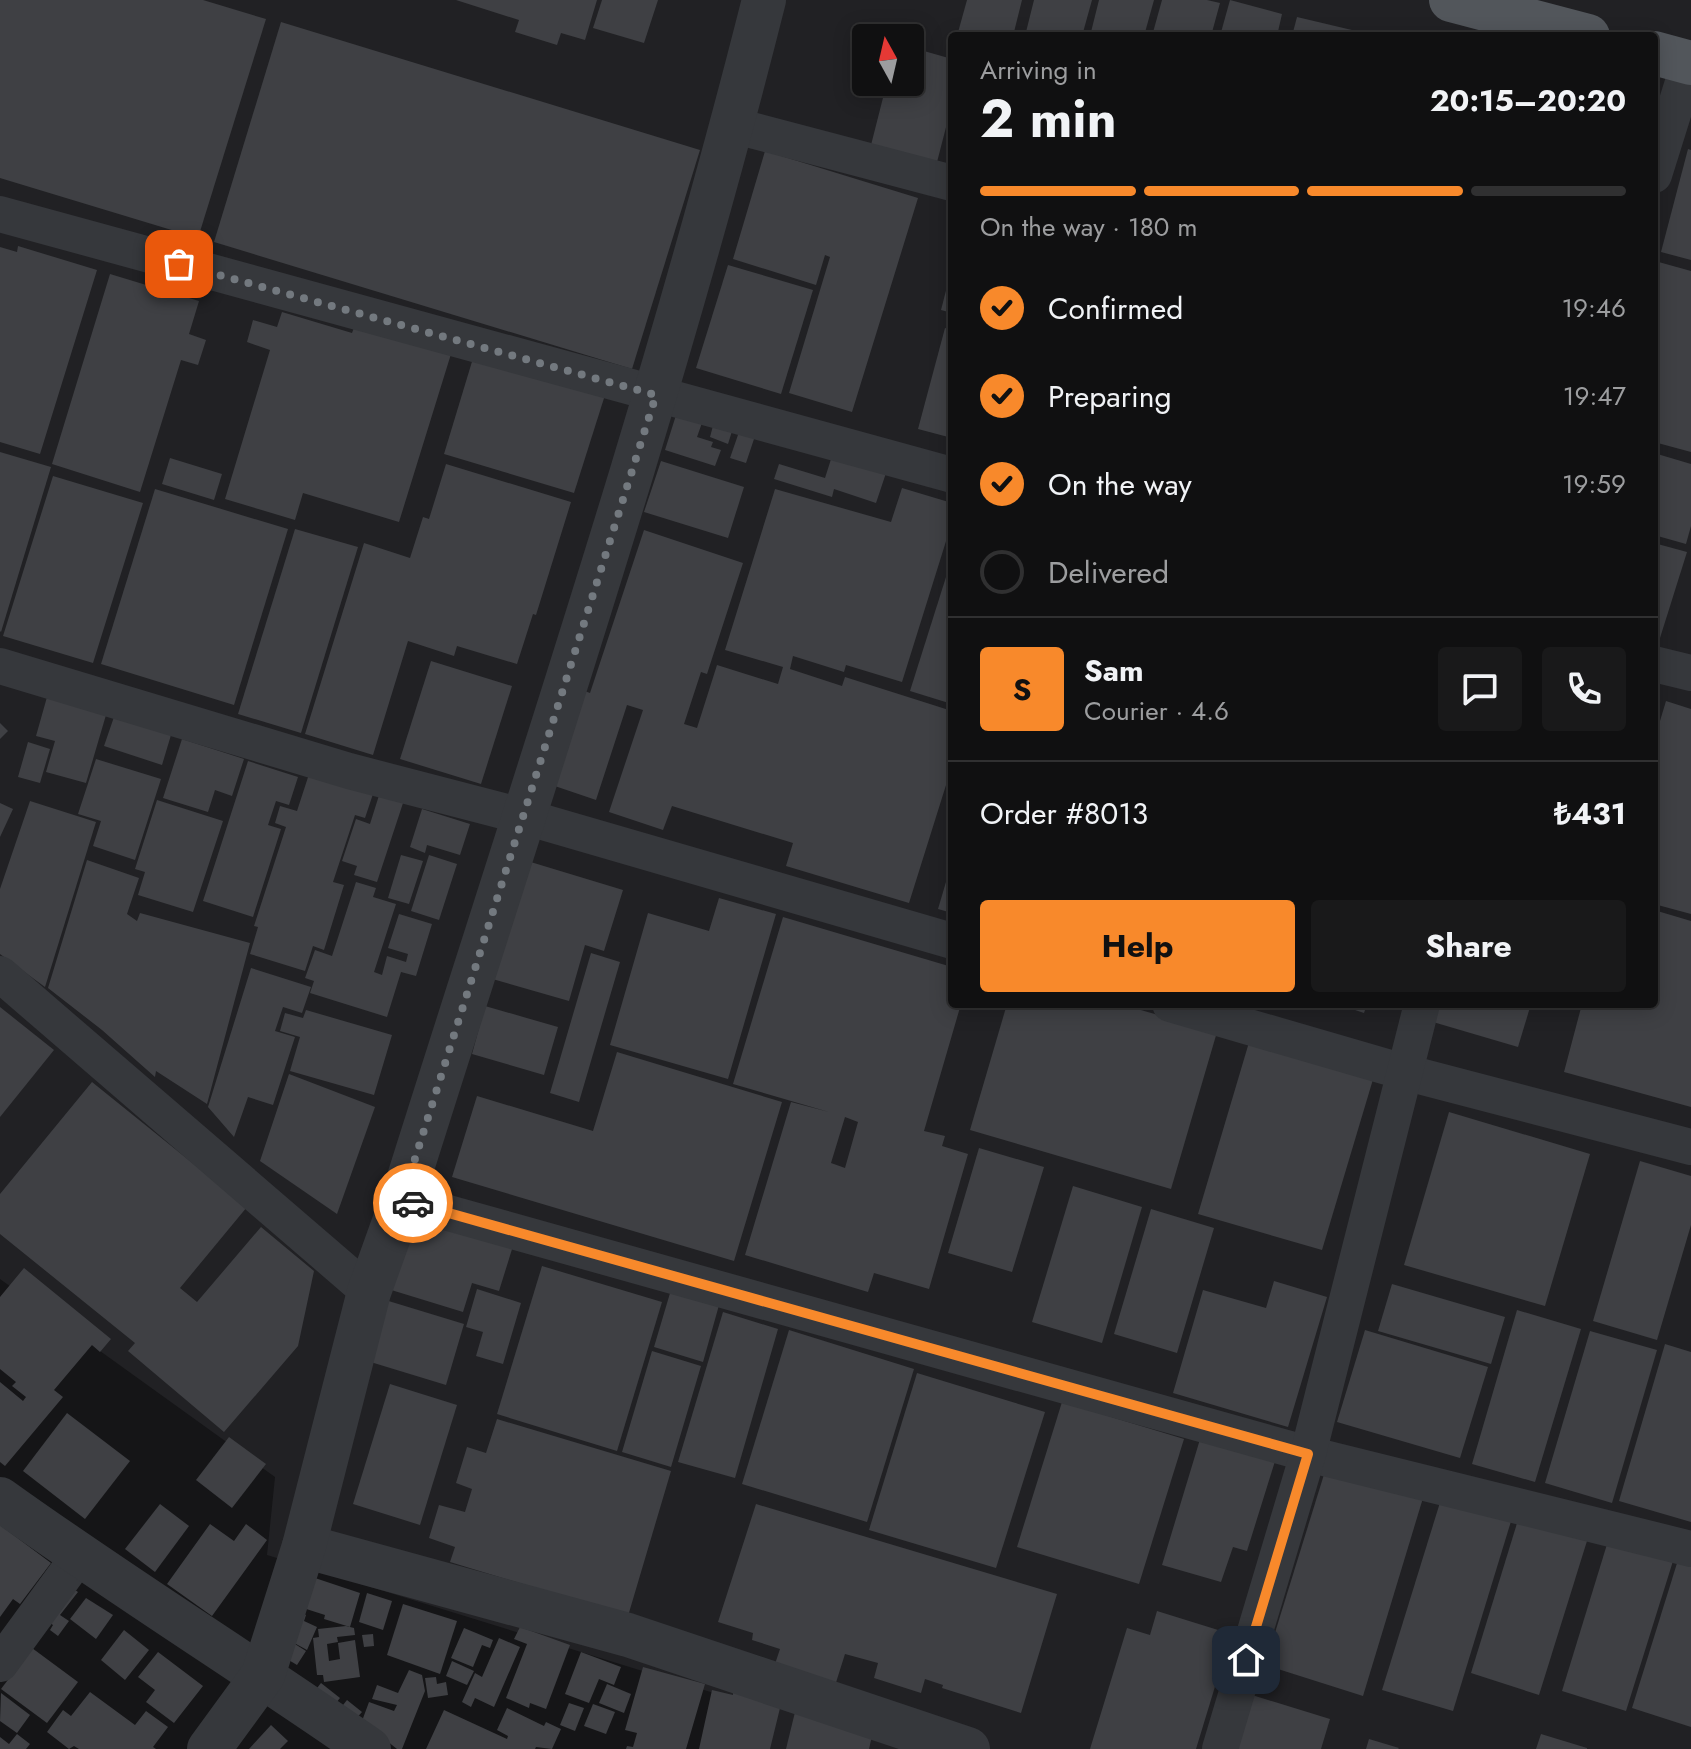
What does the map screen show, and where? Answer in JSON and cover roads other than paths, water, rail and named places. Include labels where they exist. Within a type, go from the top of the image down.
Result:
[{"type":"main road","points":[[1451,0],[1573,32]]},
{"type":"street","points":[[209,1749],[263,1675],[304,1546],[369,1292],[402,1200],[656,395],[764,0]]},
{"type":"street","points":[[1658,156],[1678,60]]},
{"type":"street","points":[[732,125],[948,182]]},
{"type":"street","points":[[0,214],[948,474]]},
{"type":"street","points":[[1658,665],[1691,673]]},
{"type":"street","points":[[0,666],[349,771],[522,816],[948,940]]},
{"type":"street","points":[[0,974],[369,1292]]},
{"type":"street","points":[[1184,1008],[1404,1072],[1691,1147]]},
{"type":"street","points":[[1220,1749],[1308,1454],[1421,1008]]},
{"type":"street","points":[[402,1200],[1308,1454],[1691,1549]]},
{"type":"street","points":[[0,1499],[79,1556],[263,1675],[369,1749]]},
{"type":"street","points":[[304,1546],[628,1635],[968,1749]]},
{"type":"street","points":[[0,1664],[79,1556]]}]
